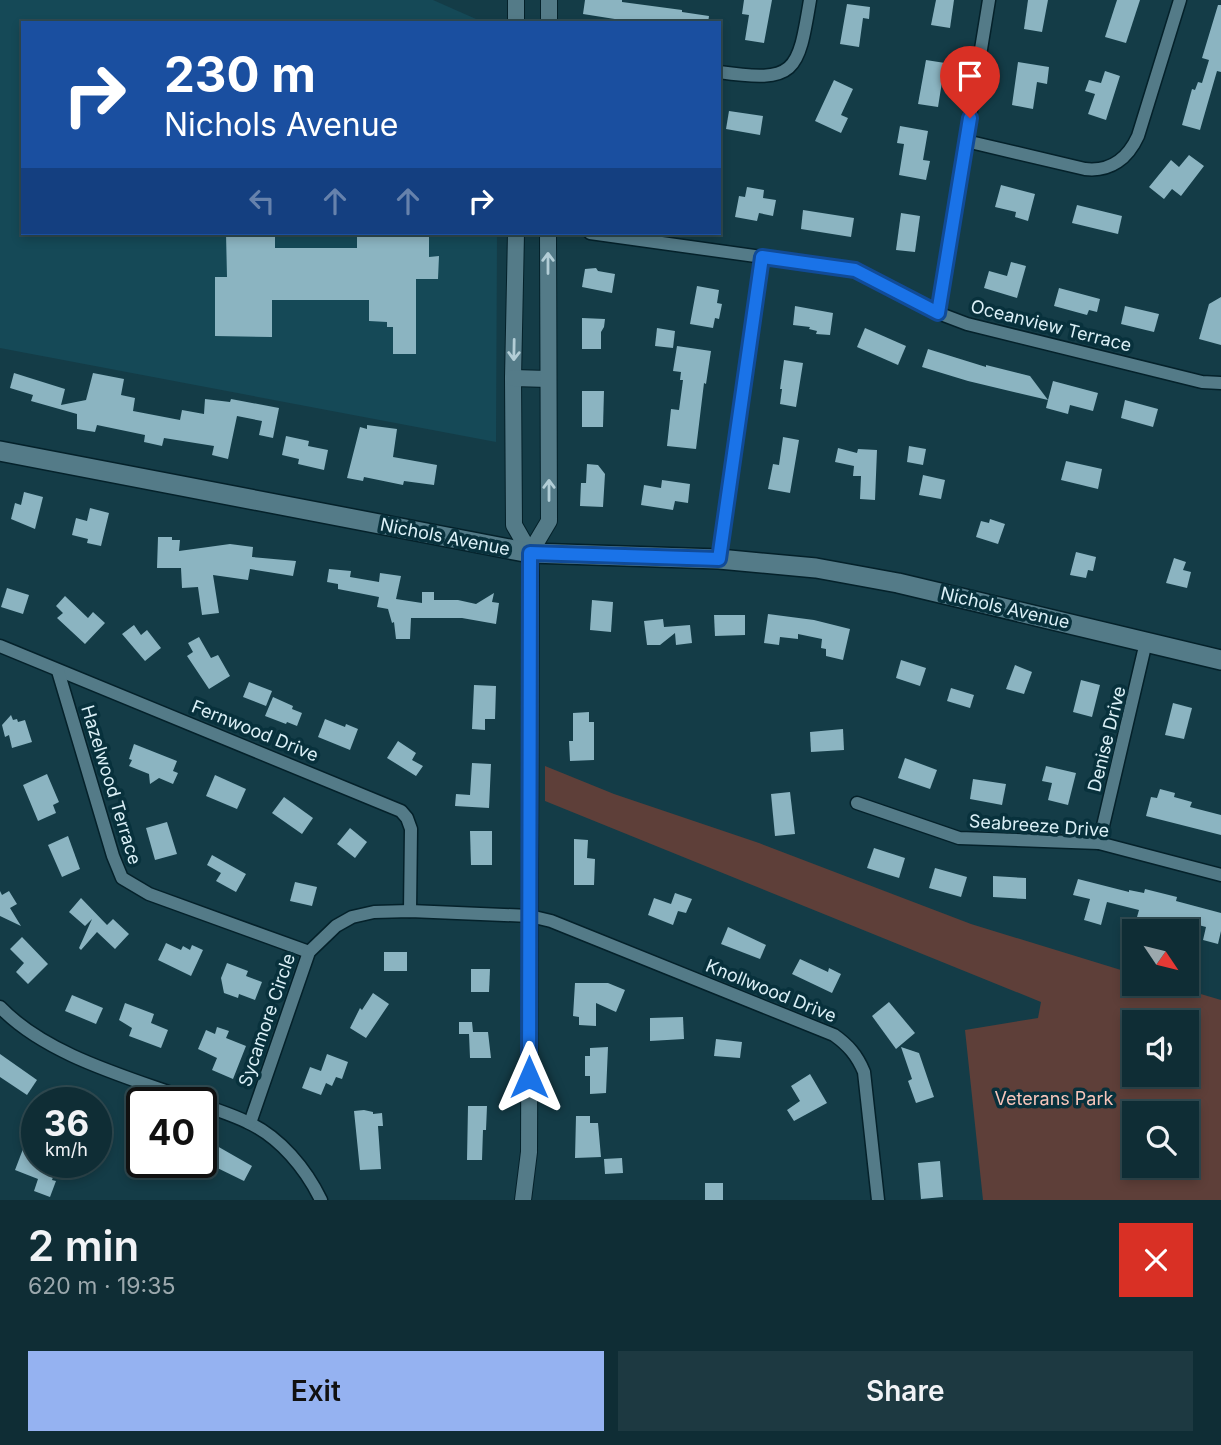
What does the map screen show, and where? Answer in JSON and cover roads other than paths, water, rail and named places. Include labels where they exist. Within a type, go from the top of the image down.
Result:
[{"type":"main road","name":"Nichols Avenue","points":[[0,451],[530,553],[719,559],[804,566],[898,583],[1221,660]]},
{"type":"street","points":[[516,0],[516,21]]},
{"type":"street","points":[[549,0],[549,21]]},
{"type":"street","points":[[721,72],[757,77],[779,75],[793,64],[802,47],[810,0]]},
{"type":"street","points":[[938,313],[989,0]]},
{"type":"street","points":[[966,141],[1085,169],[1105,168],[1116,163],[1130,151],[1139,136],[1180,0]]},
{"type":"street","points":[[516,235],[514,526],[530,553],[529,1152],[523,1200]]},
{"type":"street","points":[[530,553],[549,521],[548,235]]},
{"type":"street","name":"Oceanview Terrace","points":[[604,235],[855,270],[938,313],[993,330],[1202,382],[1221,383]]},
{"type":"street","points":[[719,559],[762,257]]},
{"type":"street","points":[[513,378],[548,379]]},
{"type":"street","name":"Denise Drive","points":[[1099,844],[1146,642]]},
{"type":"street","name":"Fernwood Drive","points":[[0,646],[401,811],[411,829],[410,911]]},
{"type":"street","name":"Hazelwood Terrace","points":[[58,671],[122,878],[149,894],[309,952]]},
{"type":"street","name":"Seabreeze Drive","points":[[857,803],[959,838],[1099,844],[1221,875]]},
{"type":"street","name":"Sycamore Circle","points":[[250,1123],[309,952],[336,926],[352,917],[373,912],[530,916]]},
{"type":"street","name":"Knollwood Drive","points":[[530,916],[551,921],[821,1030],[845,1043],[858,1057],[864,1072],[878,1200]]},
{"type":"street","points":[[0,1007],[44,1041],[80,1059],[156,1087]]},
{"type":"street","points":[[217,1110],[250,1123],[273,1139],[310,1177],[321,1200]]},
{"type":"park label","name":"Veterans Park","points":[[1054,1099]]}]
